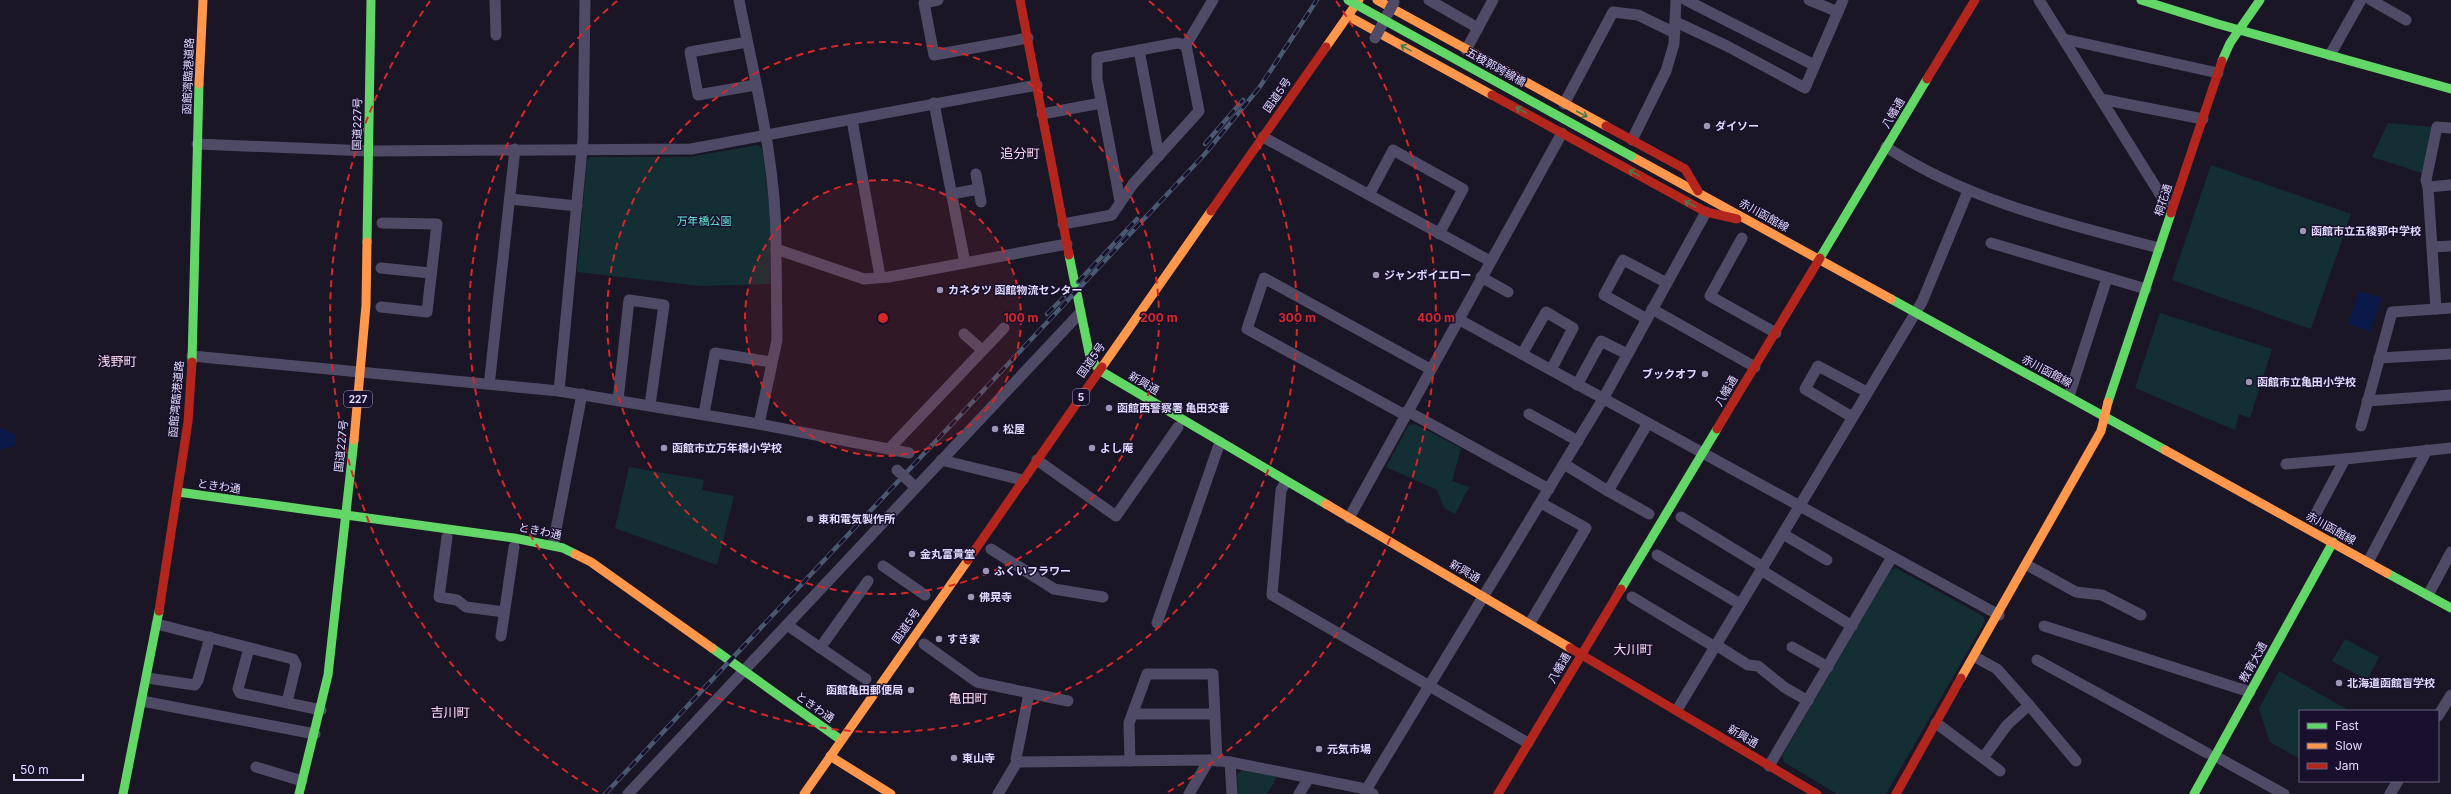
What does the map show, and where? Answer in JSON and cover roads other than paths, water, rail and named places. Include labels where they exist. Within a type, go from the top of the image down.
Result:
[{"type":"main road","name":"函館湾臨港道路","points":[[123,794],[157,624],[188,422],[192,356],[197,144],[203,0]]},
{"type":"main road","name":"国道227号","points":[[299,794],[321,710],[328,675],[361,372],[366,305],[371,0]]},
{"type":"main road","points":[[1020,0],[1080,313],[1090,357],[1099,370]]},
{"type":"main road","name":"五稜郭跨線橋","points":[[1348,0],[1631,156]]},
{"type":"main road","name":"国道5号","points":[[804,794],[1022,480],[1359,0]]},
{"type":"main road","points":[[1377,0],[1564,104],[1685,169],[1698,192]]},
{"type":"main road","name":"八幡通","points":[[1498,794],[1975,0]]},
{"type":"main road","points":[[2141,0],[2153,2],[2240,30],[2451,89]]},
{"type":"main road","name":"桐花通","points":[[1896,794],[1999,615],[2102,431],[2105,416],[2159,248],[2218,73],[2230,43],[2260,0]]},
{"type":"main road","points":[[1348,16],[1706,212],[1754,223]]},
{"type":"main road","name":"赤川函館線","points":[[1631,156],[1915,313],[2069,396],[2451,608]]},
{"type":"main road","name":"新興通","points":[[1099,370],[1286,482],[1582,653],[1817,794]]},
{"type":"main road","name":"ときわ通","points":[[178,492],[553,545],[574,552],[591,562],[743,672],[841,740]]},
{"type":"main road","name":"教育大通","points":[[2194,794],[2211,754],[2250,692],[2333,542]]},
{"type":"main road","points":[[830,756],[891,794]]},
{"type":"street","points":[[495,0],[496,35]]},
{"type":"street","points":[[559,391],[582,150],[585,0]]},
{"type":"street","points":[[740,0],[776,207],[776,340],[760,424]]},
{"type":"street","points":[[938,0],[924,2],[934,55],[1028,38]]},
{"type":"street","points":[[1063,224],[1112,215],[1120,201],[1199,111],[1186,45],[1213,0]]},
{"type":"street","points":[[1429,0],[1478,28]]},
{"type":"street","points":[[1466,50],[1493,0]]},
{"type":"street","points":[[1632,140],[1666,71],[1675,28],[1676,0]]},
{"type":"street","points":[[1686,0],[1814,65]]},
{"type":"street","points":[[1809,0],[1838,12]]},
{"type":"street","points":[[1564,104],[1613,12],[1638,15],[1728,46],[1803,92],[1843,0]]},
{"type":"street","points":[[2039,0],[2165,202]]},
{"type":"street","points":[[2330,55],[2361,0]]},
{"type":"street","points":[[2371,0],[2406,20]]},
{"type":"street","points":[[1375,38],[1394,2]]},
{"type":"street","points":[[2064,39],[2218,73]]},
{"type":"street","points":[[747,42],[690,52],[698,95],[755,84]]},
{"type":"street","points":[[1120,201],[1097,79],[1097,58],[1177,43],[1186,45]]},
{"type":"street","points":[[1139,50],[1159,156]]},
{"type":"street","points":[[197,144],[369,151],[691,149],[765,137],[1037,84]]},
{"type":"street","points":[[2101,99],[2202,119]]},
{"type":"street","points":[[934,103],[965,263]]},
{"type":"street","points":[[1042,114],[1101,103]]},
{"type":"street","points":[[852,120],[880,276]]},
{"type":"street","points":[[2436,309],[2428,187],[2426,180],[2438,127],[2451,128]]},
{"type":"street","points":[[1349,518],[1430,369],[1562,133]]},
{"type":"street","points":[[1263,137],[1490,261]]},
{"type":"street","points":[[1886,147],[1968,191],[2057,223],[2159,248]]},
{"type":"street","points":[[490,377],[515,149]]},
{"type":"street","points":[[1369,195],[1393,150],[1456,185],[1463,189],[1439,234]]},
{"type":"street","points":[[976,174],[981,202]]},
{"type":"street","points":[[2428,187],[2451,185]]},
{"type":"street","points":[[951,194],[979,189]]},
{"type":"street","points":[[1677,710],[1922,302],[1968,191]]},
{"type":"street","points":[[510,199],[576,206]]},
{"type":"street","points":[[1017,762],[1230,762],[1369,792],[1430,686],[1603,399],[1706,212]]},
{"type":"street","points":[[381,307],[427,312],[430,273],[432,260],[435,256],[437,224],[382,223]]},
{"type":"street","points":[[1742,238],[1710,296],[1776,333]]},
{"type":"street","points":[[1991,243],[2146,289]]},
{"type":"street","points":[[776,249],[864,279],[880,276],[889,277],[1067,244]]},
{"type":"street","points":[[2432,247],[2451,246]]},
{"type":"street","points":[[1667,283],[1623,260],[1604,295],[1650,314],[1755,367]]},
{"type":"street","points":[[381,268],[430,273]]},
{"type":"street","points":[[1481,277],[1508,292]]},
{"type":"street","points":[[1430,369],[1264,278],[1247,329],[1549,489]]},
{"type":"street","points":[[2069,396],[2107,278]]},
{"type":"street","points":[[618,400],[629,300],[664,305],[650,405]]},
{"type":"street","points":[[2361,426],[2392,312],[2451,308]]},
{"type":"street","points":[[1522,354],[1546,312],[1573,328],[1551,370]]},
{"type":"street","points":[[628,794],[1080,313]]},
{"type":"street","points":[[1458,319],[1892,558],[1999,615]]},
{"type":"street","points":[[889,449],[1004,328]]},
{"type":"street","points":[[964,334],[982,350]]},
{"type":"street","points":[[1577,385],[1600,340],[1627,354]]},
{"type":"street","points":[[704,414],[715,353],[772,362]]},
{"type":"street","points":[[2379,358],[2451,354]]},
{"type":"street","points":[[192,356],[582,394],[760,424],[909,453]]},
{"type":"street","points":[[1852,417],[1808,393],[1805,389],[1818,366],[1867,392]]},
{"type":"street","points":[[553,545],[582,394]]},
{"type":"street","points":[[2367,401],[2451,395]]},
{"type":"street","points":[[1529,414],[1578,441]]},
{"type":"street","points":[[1608,490],[1648,423]]},
{"type":"street","points":[[1037,460],[1116,516],[1178,427]]},
{"type":"street","points":[[1158,623],[1220,442]]},
{"type":"street","points":[[2286,464],[2451,448]]},
{"type":"street","points":[[2368,562],[2427,450]]},
{"type":"street","points":[[2313,519],[2345,458]]},
{"type":"street","points":[[941,460],[1022,480]]},
{"type":"street","points":[[1564,464],[1649,514]]},
{"type":"street","points":[[897,470],[912,484]]},
{"type":"street","points":[[1286,482],[1281,490],[1272,596],[1528,743]]},
{"type":"street","points":[[1530,623],[1586,528],[1541,503]]},
{"type":"street","points":[[1681,517],[1852,626]]},
{"type":"street","points":[[1783,534],[1827,560]]},
{"type":"street","points":[[446,537],[439,597],[458,600],[466,607],[504,612]]},
{"type":"street","points":[[501,636],[514,547]]},
{"type":"street","points":[[991,549],[1054,589],[1102,597]]},
{"type":"street","points":[[2428,595],[2451,552]]},
{"type":"street","points":[[1657,555],[1740,604]]},
{"type":"street","points":[[1770,766],[1892,558]]},
{"type":"street","points":[[2027,564],[2076,592],[2102,595],[2141,615]]},
{"type":"street","points":[[883,566],[925,595]]},
{"type":"street","points":[[820,648],[868,581]]},
{"type":"street","points":[[1632,597],[1748,665],[1758,666],[1784,687],[1808,701]]},
{"type":"street","points":[[157,624],[295,661],[287,702]]},
{"type":"street","points":[[787,625],[866,679]]},
{"type":"street","points":[[2044,626],[2250,692]]},
{"type":"street","points":[[147,678],[195,685],[198,680],[210,637]]},
{"type":"street","points":[[924,644],[977,682],[1068,701]]},
{"type":"street","points":[[1792,647],[1828,666]]},
{"type":"street","points":[[249,648],[239,691],[242,695],[287,702],[321,710]]},
{"type":"street","points":[[1975,657],[1997,669],[2076,761]]},
{"type":"street","points":[[2037,660],[2284,794]]},
{"type":"street","points":[[1130,761],[1129,723],[1147,674],[1213,674],[1213,761],[1190,794]]},
{"type":"street","points":[[998,794],[1017,762],[1016,759],[1029,693]]},
{"type":"street","points":[[2439,714],[2451,695]]},
{"type":"street","points":[[142,701],[315,734]]},
{"type":"street","points":[[1983,758],[2007,725],[2029,705]]},
{"type":"street","points":[[1133,714],[1214,714]]},
{"type":"street","points":[[1936,724],[2000,771]]},
{"type":"street","points":[[1230,762],[1232,794]]},
{"type":"street","points":[[256,767],[302,781]]},
{"type":"street","points":[[1299,794],[1309,778]]},
{"type":"street","points":[[2390,794],[2397,782]]},
{"type":"water","points":[[2359,291],[2381,298],[2370,332],[2348,324]]},
{"type":"water","points":[[0,427],[16,435],[16,445],[0,450]]},
{"type":"railway","points":[[605,794],[1204,155],[1259,88],[1317,0]]},
{"type":"railway","points":[[1205,144],[1243,100]]},
{"type":"railway","points":[[1078,282],[1137,219]]},
{"type":"railway","points":[[1047,314],[1064,297]]},
{"type":"place","name":"ダイソー","points":[[1707,126]]},
{"type":"place","name":"函館市立五稜郭中学校","points":[[2303,231]]},
{"type":"place","name":"ジャンボイエロー","points":[[1376,275]]},
{"type":"place","name":"カネタツ 函館物流センター","points":[[940,290]]},
{"type":"place","name":"ブックオフ","points":[[1705,374]]},
{"type":"place","name":"函館市立亀田小学校","points":[[2249,382]]},
{"type":"place","name":"函館西警察署 亀田交番","points":[[1109,408]]},
{"type":"place","name":"松屋","points":[[995,429]]},
{"type":"place","name":"函館市立万年橋小学校","points":[[664,448]]},
{"type":"place","name":"よし庵","points":[[1092,448]]},
{"type":"place","name":"東和電気製作所","points":[[810,519]]},
{"type":"place","name":"金丸富貴堂","points":[[912,554]]},
{"type":"place","name":"ふくいフラワー","points":[[986,571]]},
{"type":"place","name":"佛晃寺","points":[[971,597]]},
{"type":"place","name":"すき家","points":[[939,639]]},
{"type":"place","name":"北海道函館盲学校","points":[[2339,683]]},
{"type":"place","name":"函館亀田郵便局","points":[[911,690]]},
{"type":"place","name":"元気市場","points":[[1319,749]]},
{"type":"place","name":"東山寺","points":[[954,758]]},
{"type":"district","name":"追分町","points":[[1020,153]]},
{"type":"district","name":"浅野町","points":[[117,361]]},
{"type":"district","name":"大川町","points":[[1633,649]]},
{"type":"district","name":"亀田町","points":[[968,698]]},
{"type":"district","name":"吉川町","points":[[450,712]]},
{"type":"park label","name":"万年橋公園","points":[[704,221]]}]
